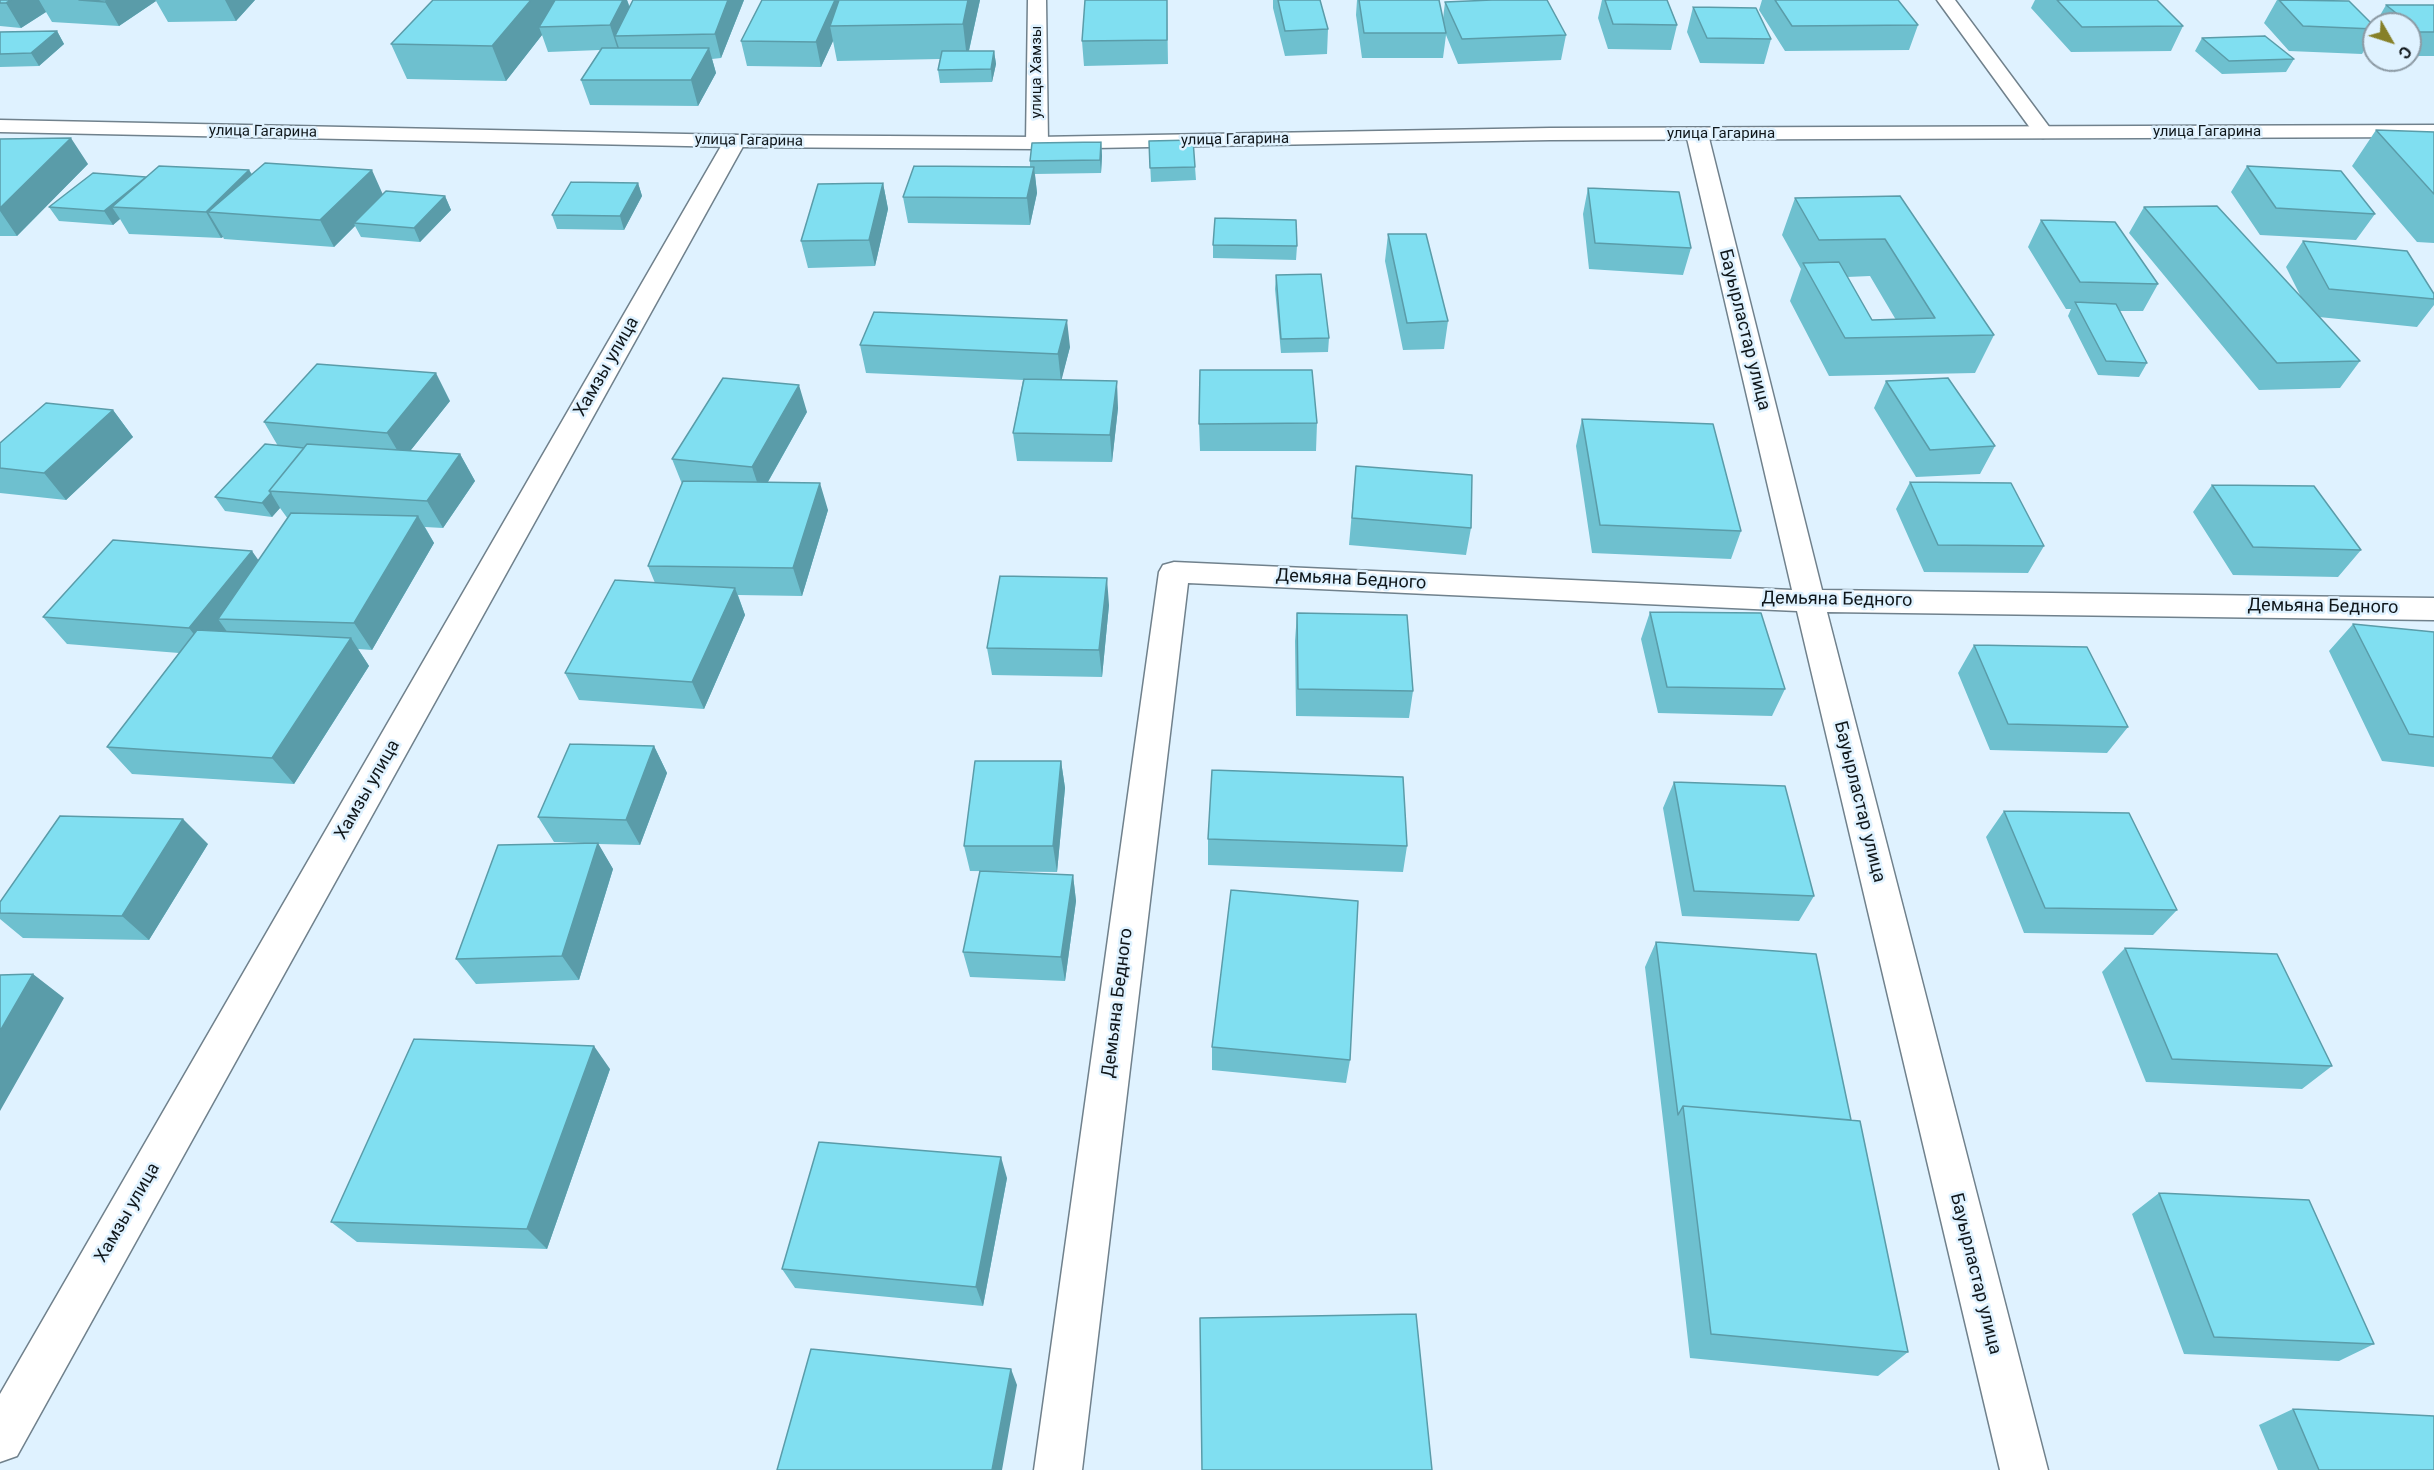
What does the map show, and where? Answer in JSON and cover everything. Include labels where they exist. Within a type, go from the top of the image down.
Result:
[{"type":"street","name":"улица Хамзы","points":[[1037,0],[1037,143]]},
{"type":"street","points":[[1946,0],[2043,132]]},
{"type":"street","name":"улица Гагарина","points":[[0,126],[735,141],[1037,143],[1697,134],[2434,131]]},
{"type":"street","name":"Бауырластар улица","points":[[1697,134],[1809,601],[2024,1470]]},
{"type":"street","name":"Хамзы улица","points":[[0,1439],[735,141]]},
{"type":"street","name":"Демьяна Бедного","points":[[1058,1470],[1174,572],[1809,601],[1950,601],[2434,609]]},
{"type":"building","points":[[0,0],[11,0],[0,3]]},
{"type":"building","points":[[79,0],[108,0],[105,2]]},
{"type":"building","points":[[433,0],[531,0],[492,46],[391,44]]},
{"type":"building","points":[[555,0],[623,0],[610,25],[539,27]]},
{"type":"building","points":[[633,0],[728,0],[715,34],[615,36]]},
{"type":"building","points":[[762,0],[835,0],[816,42],[741,41]]},
{"type":"building","points":[[839,0],[968,0],[963,24],[830,26]]},
{"type":"building","points":[[1085,0],[1167,0],[1167,40],[1082,41]]},
{"type":"building","points":[[1278,0],[1320,0],[1328,29],[1285,31]]},
{"type":"building","points":[[1359,0],[1439,0],[1446,33],[1364,33]]},
{"type":"building","points":[[1547,0],[1566,35],[1462,39],[1445,2]]},
{"type":"building","points":[[1605,0],[1667,0],[1677,25],[1613,24]]},
{"type":"building","points":[[1775,0],[1898,0],[1918,25],[1792,26]]},
{"type":"building","points":[[2057,0],[2157,0],[2183,26],[2082,27]]},
{"type":"building","points":[[2279,0],[2349,1],[2362,14],[2362,28],[2303,26]]},
{"type":"building","points":[[2386,5],[2434,5],[2434,32],[2422,32],[2422,12],[2395,12]]},
{"type":"building","points":[[1693,7],[1756,8],[1771,39],[1707,38]]},
{"type":"building","points":[[57,31],[31,53],[0,54],[0,32]]},
{"type":"building","points":[[2265,36],[2294,59],[2229,61],[2202,38]]},
{"type":"building","points":[[602,48],[709,48],[691,80],[581,80]]},
{"type":"building","points":[[942,51],[994,51],[991,69],[938,70]]},
{"type":"building","points":[[2376,130],[2434,132],[2434,194]]},
{"type":"building","points":[[71,138],[0,208],[0,139]]},
{"type":"building","points":[[1193,140],[1195,167],[1150,168],[1149,141]]},
{"type":"building","points":[[1101,142],[1100,160],[1030,161],[1032,143]]},
{"type":"building","points":[[265,163],[372,170],[320,220],[208,212]]},
{"type":"building","points":[[159,166],[249,170],[206,212],[112,207]]},
{"type":"building","points":[[914,166],[1034,167],[1027,198],[903,197]]},
{"type":"building","points":[[2247,166],[2341,171],[2375,214],[2276,208]]},
{"type":"building","points":[[93,173],[146,177],[104,211],[49,207]]},
{"type":"building","points":[[571,182],[638,183],[620,216],[552,215]]},
{"type":"building","points":[[883,183],[869,240],[801,241],[818,184]]},
{"type":"building","points":[[1588,188],[1679,192],[1691,248],[1595,243]]},
{"type":"building","points":[[386,191],[445,196],[414,228],[354,223]]},
{"type":"building","points":[[1900,196],[1994,335],[1845,338],[1803,263],[1839,262],[1872,320],[1935,318],[1885,239],[1819,240],[1795,198]]},
{"type":"building","points":[[2217,206],[2360,361],[2277,363],[2144,207]]},
{"type":"building","points":[[1215,218],[1296,220],[1297,246],[1213,245]]},
{"type":"building","points":[[2041,220],[2115,222],[2158,284],[2080,282]]},
{"type":"building","points":[[1388,234],[1426,234],[1448,321],[1407,323]]},
{"type":"building","points":[[2303,241],[2407,251],[2434,294],[2434,299],[2329,289]]},
{"type":"building","points":[[1321,274],[1329,338],[1281,339],[1276,275]]},
{"type":"building","points":[[2075,302],[2116,304],[2147,363],[2106,361]]},
{"type":"building","points":[[874,312],[1067,320],[1058,354],[860,345]]},
{"type":"building","points":[[317,364],[436,373],[387,433],[264,422]]},
{"type":"building","points":[[1200,370],[1312,370],[1317,423],[1199,424]]},
{"type":"building","points":[[723,378],[799,385],[752,467],[672,459]]},
{"type":"building","points":[[1948,378],[1995,446],[1930,450],[1886,381]]},
{"type":"building","points":[[1024,379],[1117,381],[1110,435],[1013,433]]},
{"type":"building","points":[[46,403],[113,410],[44,473],[0,468],[0,443]]},
{"type":"building","points":[[1582,419],[1713,424],[1741,531],[1600,525]]},
{"type":"building","points":[[265,444],[304,448],[262,503],[215,497]]},
{"type":"building","points":[[307,444],[460,454],[427,501],[269,491]]},
{"type":"building","points":[[1356,466],[1472,475],[1471,528],[1352,518]]},
{"type":"building","points":[[683,481],[820,483],[793,568],[648,566]]},
{"type":"building","points":[[1910,482],[2011,483],[2044,546],[1938,545]]},
{"type":"building","points":[[2212,485],[2314,486],[2361,550],[2253,547]]},
{"type":"building","points":[[291,513],[418,516],[354,623],[218,619]]},
{"type":"building","points":[[113,540],[252,551],[189,628],[43,617]]},
{"type":"building","points":[[1000,576],[1107,578],[1099,650],[987,648]]},
{"type":"building","points":[[615,580],[735,588],[692,682],[565,673]]},
{"type":"building","points":[[1650,612],[1761,613],[1785,689],[1667,687]]},
{"type":"building","points":[[1297,613],[1407,615],[1413,691],[1298,689]]},
{"type":"building","points":[[2353,624],[2434,632],[2434,737],[2409,734]]},
{"type":"building","points":[[197,630],[351,638],[272,758],[107,747]]},
{"type":"building","points":[[1974,645],[2087,647],[2128,727],[2008,724]]},
{"type":"building","points":[[570,744],[654,746],[626,820],[538,817]]},
{"type":"building","points":[[975,761],[1061,761],[1053,846],[964,846]]},
{"type":"building","points":[[1212,770],[1403,777],[1407,846],[1208,839]]},
{"type":"building","points":[[1674,782],[1785,786],[1814,896],[1694,891]]},
{"type":"building","points":[[2004,811],[2129,813],[2177,910],[2045,908]]},
{"type":"building","points":[[60,816],[183,819],[122,916],[0,913],[0,902]]},
{"type":"building","points":[[598,843],[562,956],[456,959],[498,845]]},
{"type":"building","points":[[980,871],[1073,875],[1061,957],[963,952]]},
{"type":"building","points":[[1231,890],[1358,901],[1350,1060],[1212,1047]]},
{"type":"building","points":[[1656,942],[1816,954],[1851,1120],[1683,1106],[1678,1115]]},
{"type":"building","points":[[2125,948],[2277,954],[2332,1066],[2172,1059]]},
{"type":"building","points":[[33,974],[0,1031],[0,975]]},
{"type":"building","points":[[414,1039],[594,1046],[527,1229],[331,1222]]},
{"type":"building","points":[[1683,1106],[1860,1121],[1908,1352],[1711,1334]]},
{"type":"building","points":[[819,1142],[1001,1157],[976,1287],[782,1269]]},
{"type":"building","points":[[2159,1193],[2309,1200],[2374,1344],[2214,1337]]},
{"type":"building","points":[[1416,1314],[1432,1470],[1202,1470],[1200,1318]]},
{"type":"building","points":[[811,1349],[1011,1369],[992,1470],[777,1470]]},
{"type":"building","points":[[2293,1409],[2434,1416],[2434,1470],[2319,1470]]}]
